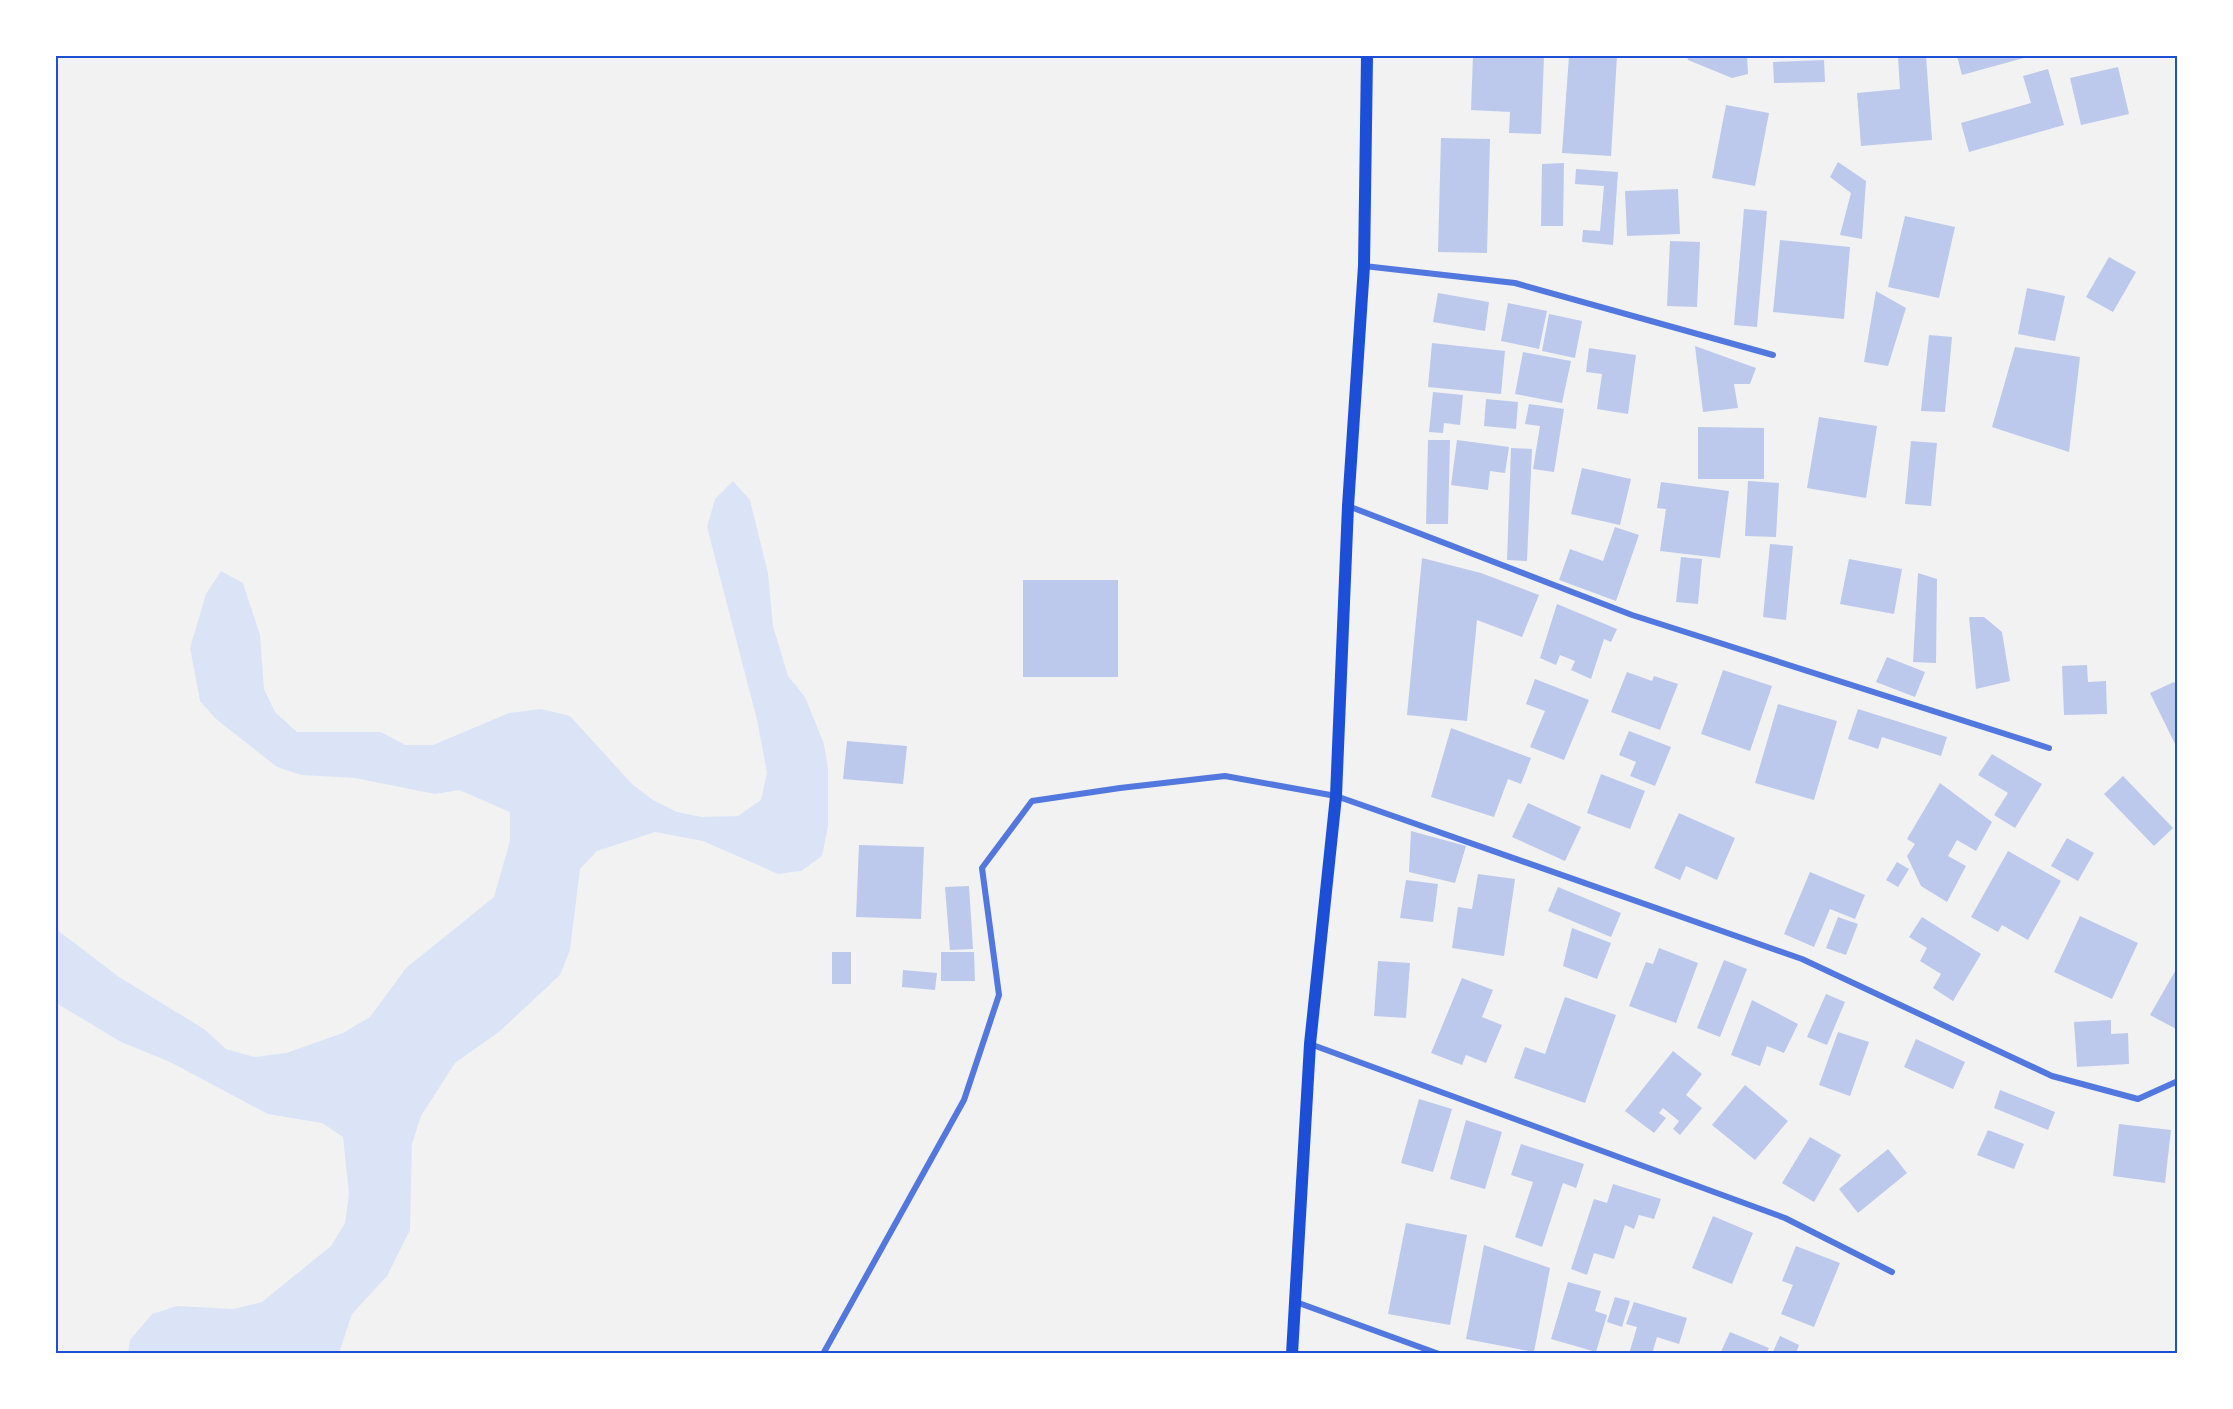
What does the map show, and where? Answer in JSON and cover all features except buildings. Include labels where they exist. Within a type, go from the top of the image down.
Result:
[{"type":"main road","points":[[1292,1353],[1310,1044],[1336,796],[1348,506],[1364,266],[1367,56]]},
{"type":"street","points":[[1364,266],[1515,283],[1773,355]]},
{"type":"street","points":[[1348,506],[1632,615],[2049,748]]},
{"type":"street","points":[[823,1353],[964,1100],[999,995],[982,868],[1032,801],[1120,788],[1225,777],[1336,796],[1802,959],[2052,1076],[2139,1099],[2178,1081]]},
{"type":"street","points":[[1310,1044],[1785,1218],[1892,1272]]},
{"type":"street","points":[[1295,1302],[1439,1353]]},
{"type":"shaded area","points":[[733,481],[750,500],[768,573],[773,626],[788,676],[805,697],[824,744],[828,769],[828,827],[822,856],[801,871],[778,874],[703,841],[655,832],[597,851],[580,869],[570,950],[560,975],[500,1031],[455,1063],[421,1116],[412,1144],[410,1230],[387,1276],[352,1314],[339,1353],[128,1353],[130,1340],[152,1314],[177,1306],[233,1309],[262,1302],[331,1246],[345,1223],[349,1194],[343,1137],[322,1123],[268,1114],[170,1062],[121,1042],[56,1003],[56,929],[119,977],[204,1029],[226,1049],[254,1057],[286,1053],[343,1033],[370,1017],[406,968],[494,897],[510,841],[510,812],[459,790],[435,794],[355,778],[301,775],[277,767],[216,719],[200,701],[190,648],[206,594],[221,571],[243,583],[260,635],[264,689],[275,712],[297,732],[381,732],[405,745],[433,745],[509,713],[541,709],[570,716],[632,784],[653,800],[677,812],[702,817],[738,816],[761,800],[767,773],[757,720],[707,527],[715,499]]}]
